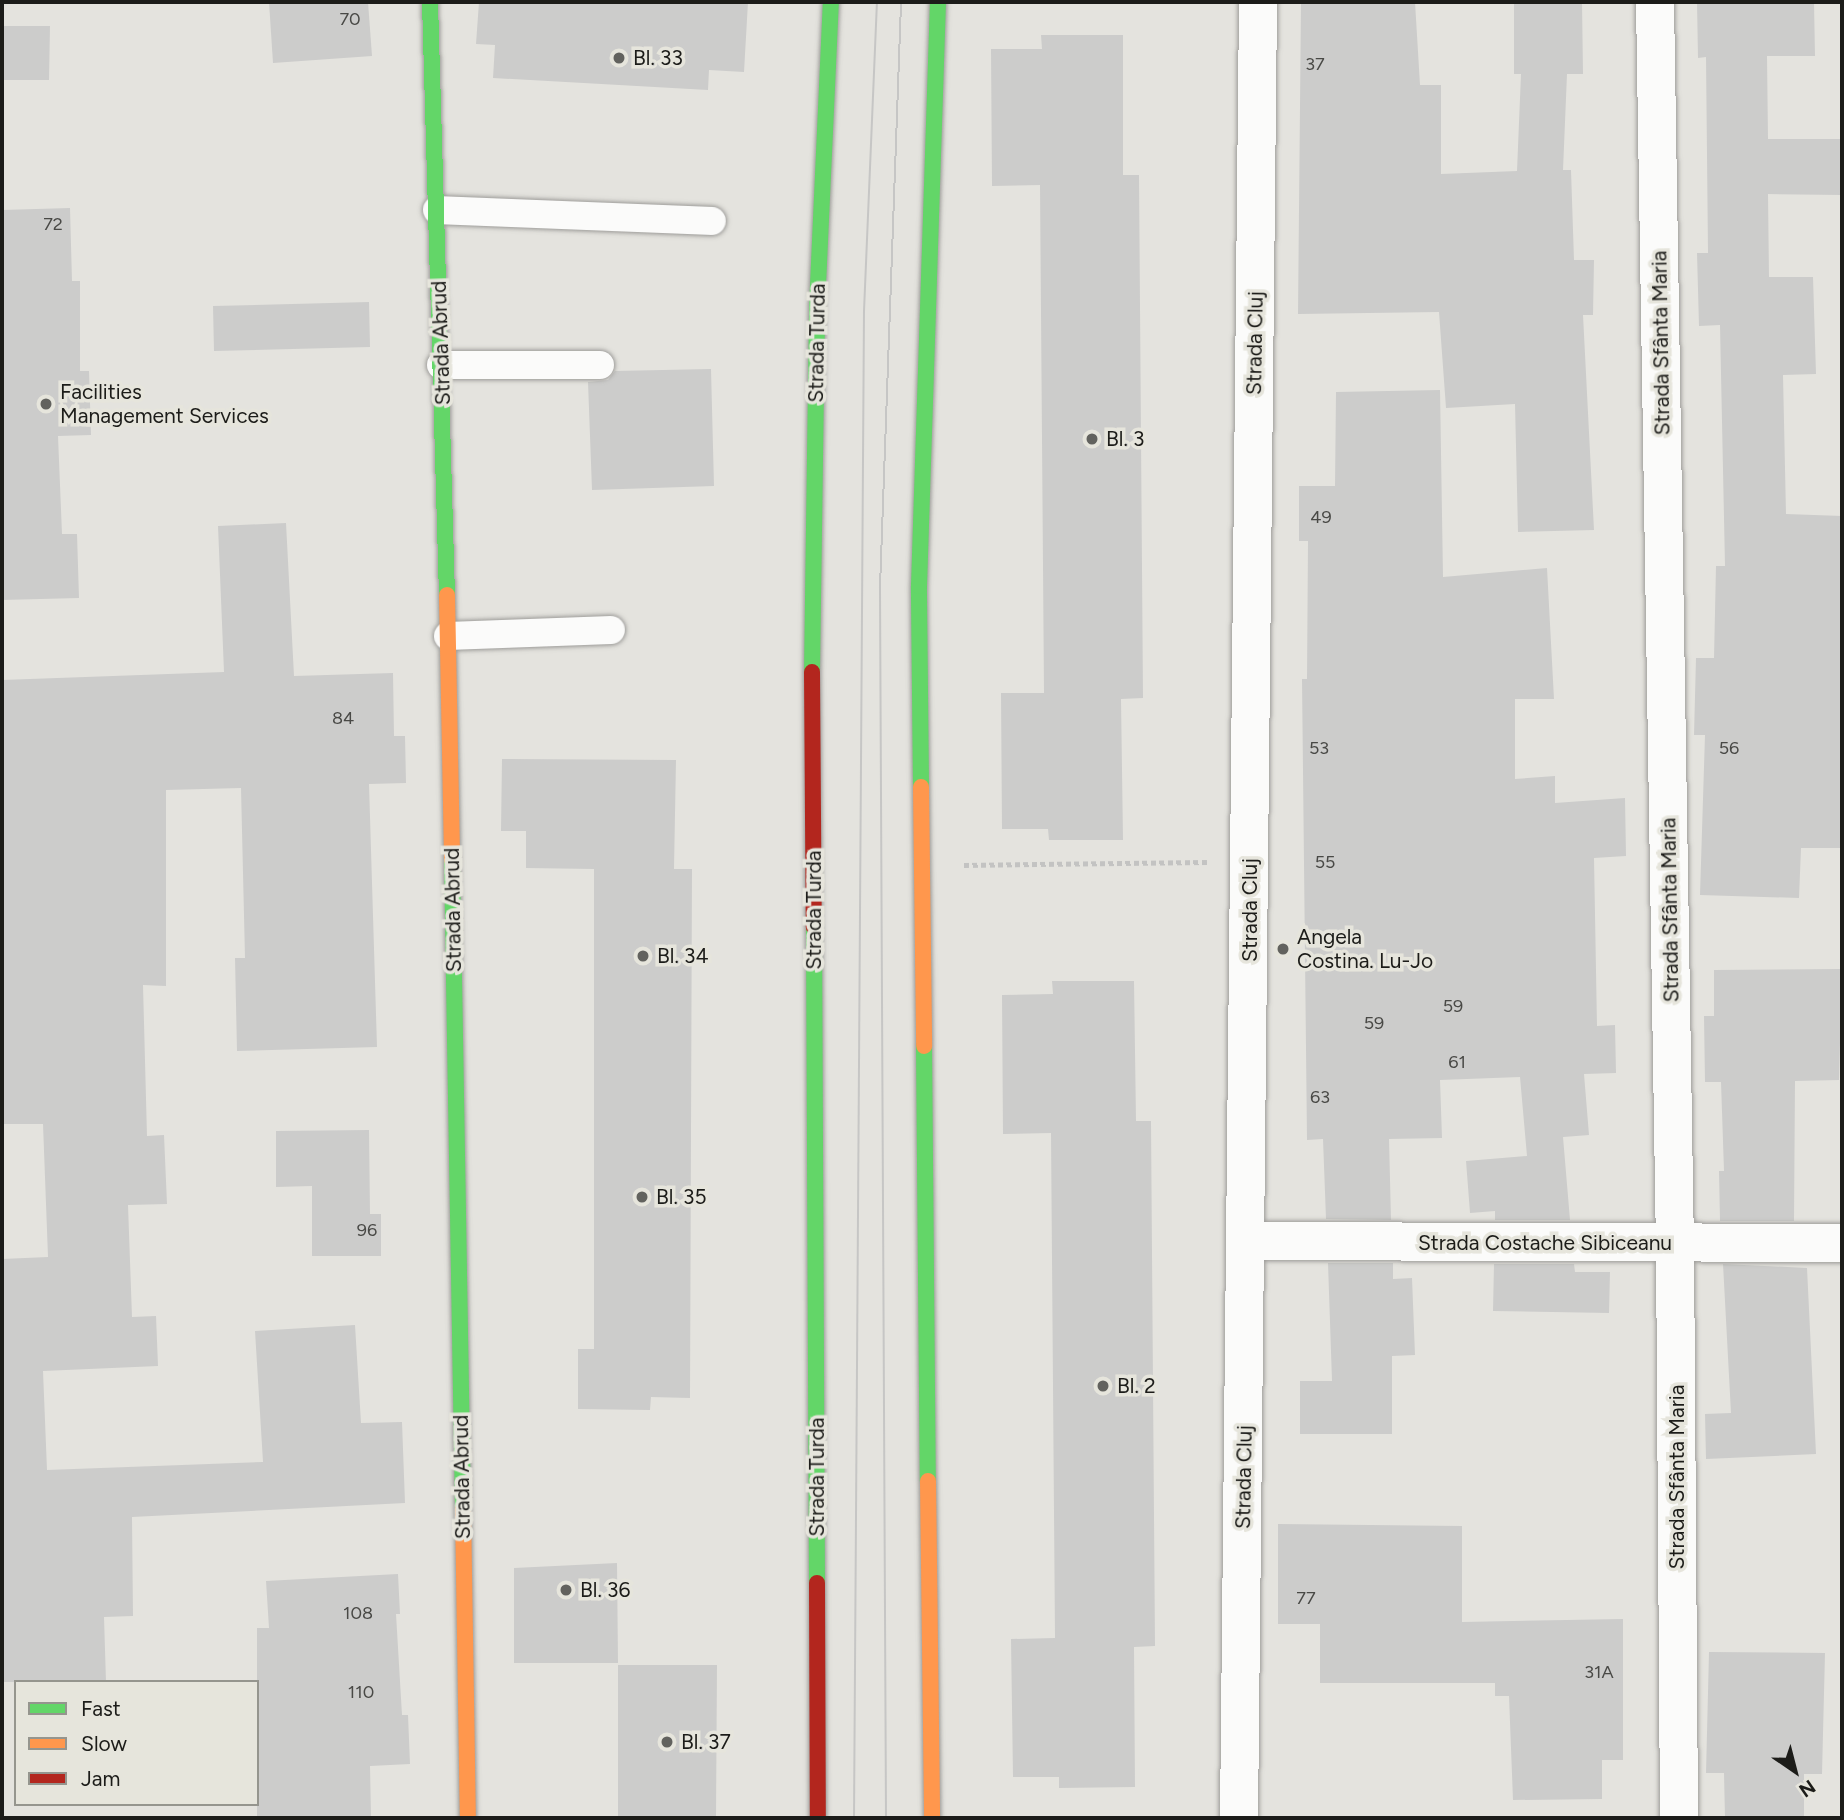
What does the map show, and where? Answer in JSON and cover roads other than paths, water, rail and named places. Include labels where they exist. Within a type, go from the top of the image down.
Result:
[{"type":"main road","name":"Strada Abrud","points":[[430,2],[448,636],[468,1818]]},
{"type":"main road","name":"Strada Turda","points":[[818,1818],[812,581],[817,307],[831,2]]},
{"type":"main road","points":[[932,1818],[920,573],[938,2]]},
{"type":"street","name":"Strada Cluj","points":[[1239,1818],[1258,2]]},
{"type":"street","name":"Strada Sfânta Maria","points":[[1656,2],[1675,1244],[1679,1818]]},
{"type":"street","name":"Strada Costache Sibiceanu","points":[[1247,1241],[1842,1243]]},
{"type":"lane","points":[[437,210],[712,221]]},
{"type":"lane","points":[[441,365],[600,366]]},
{"type":"lane","points":[[448,636],[611,630]]},
{"type":"tram line","points":[[854,1818],[864,311],[877,2]]},
{"type":"tram line","points":[[886,1818],[880,587],[901,2]]},
{"type":"place","name":"Bl. 33","points":[[619,58]]},
{"type":"place","name":"Facilities Management Services","points":[[46,404]]},
{"type":"place","name":"Bl. 3","points":[[1092,439]]},
{"type":"place","name":"Angela Costina. Lu-Jo","points":[[1283,949]]},
{"type":"place","name":"Bl. 34","points":[[643,956]]},
{"type":"place","name":"Bl. 35","points":[[642,1197]]},
{"type":"place","name":"Bl. 2","points":[[1103,1386]]},
{"type":"place","name":"Bl. 36","points":[[566,1590]]},
{"type":"place","name":"Bl. 37","points":[[667,1742]]}]
